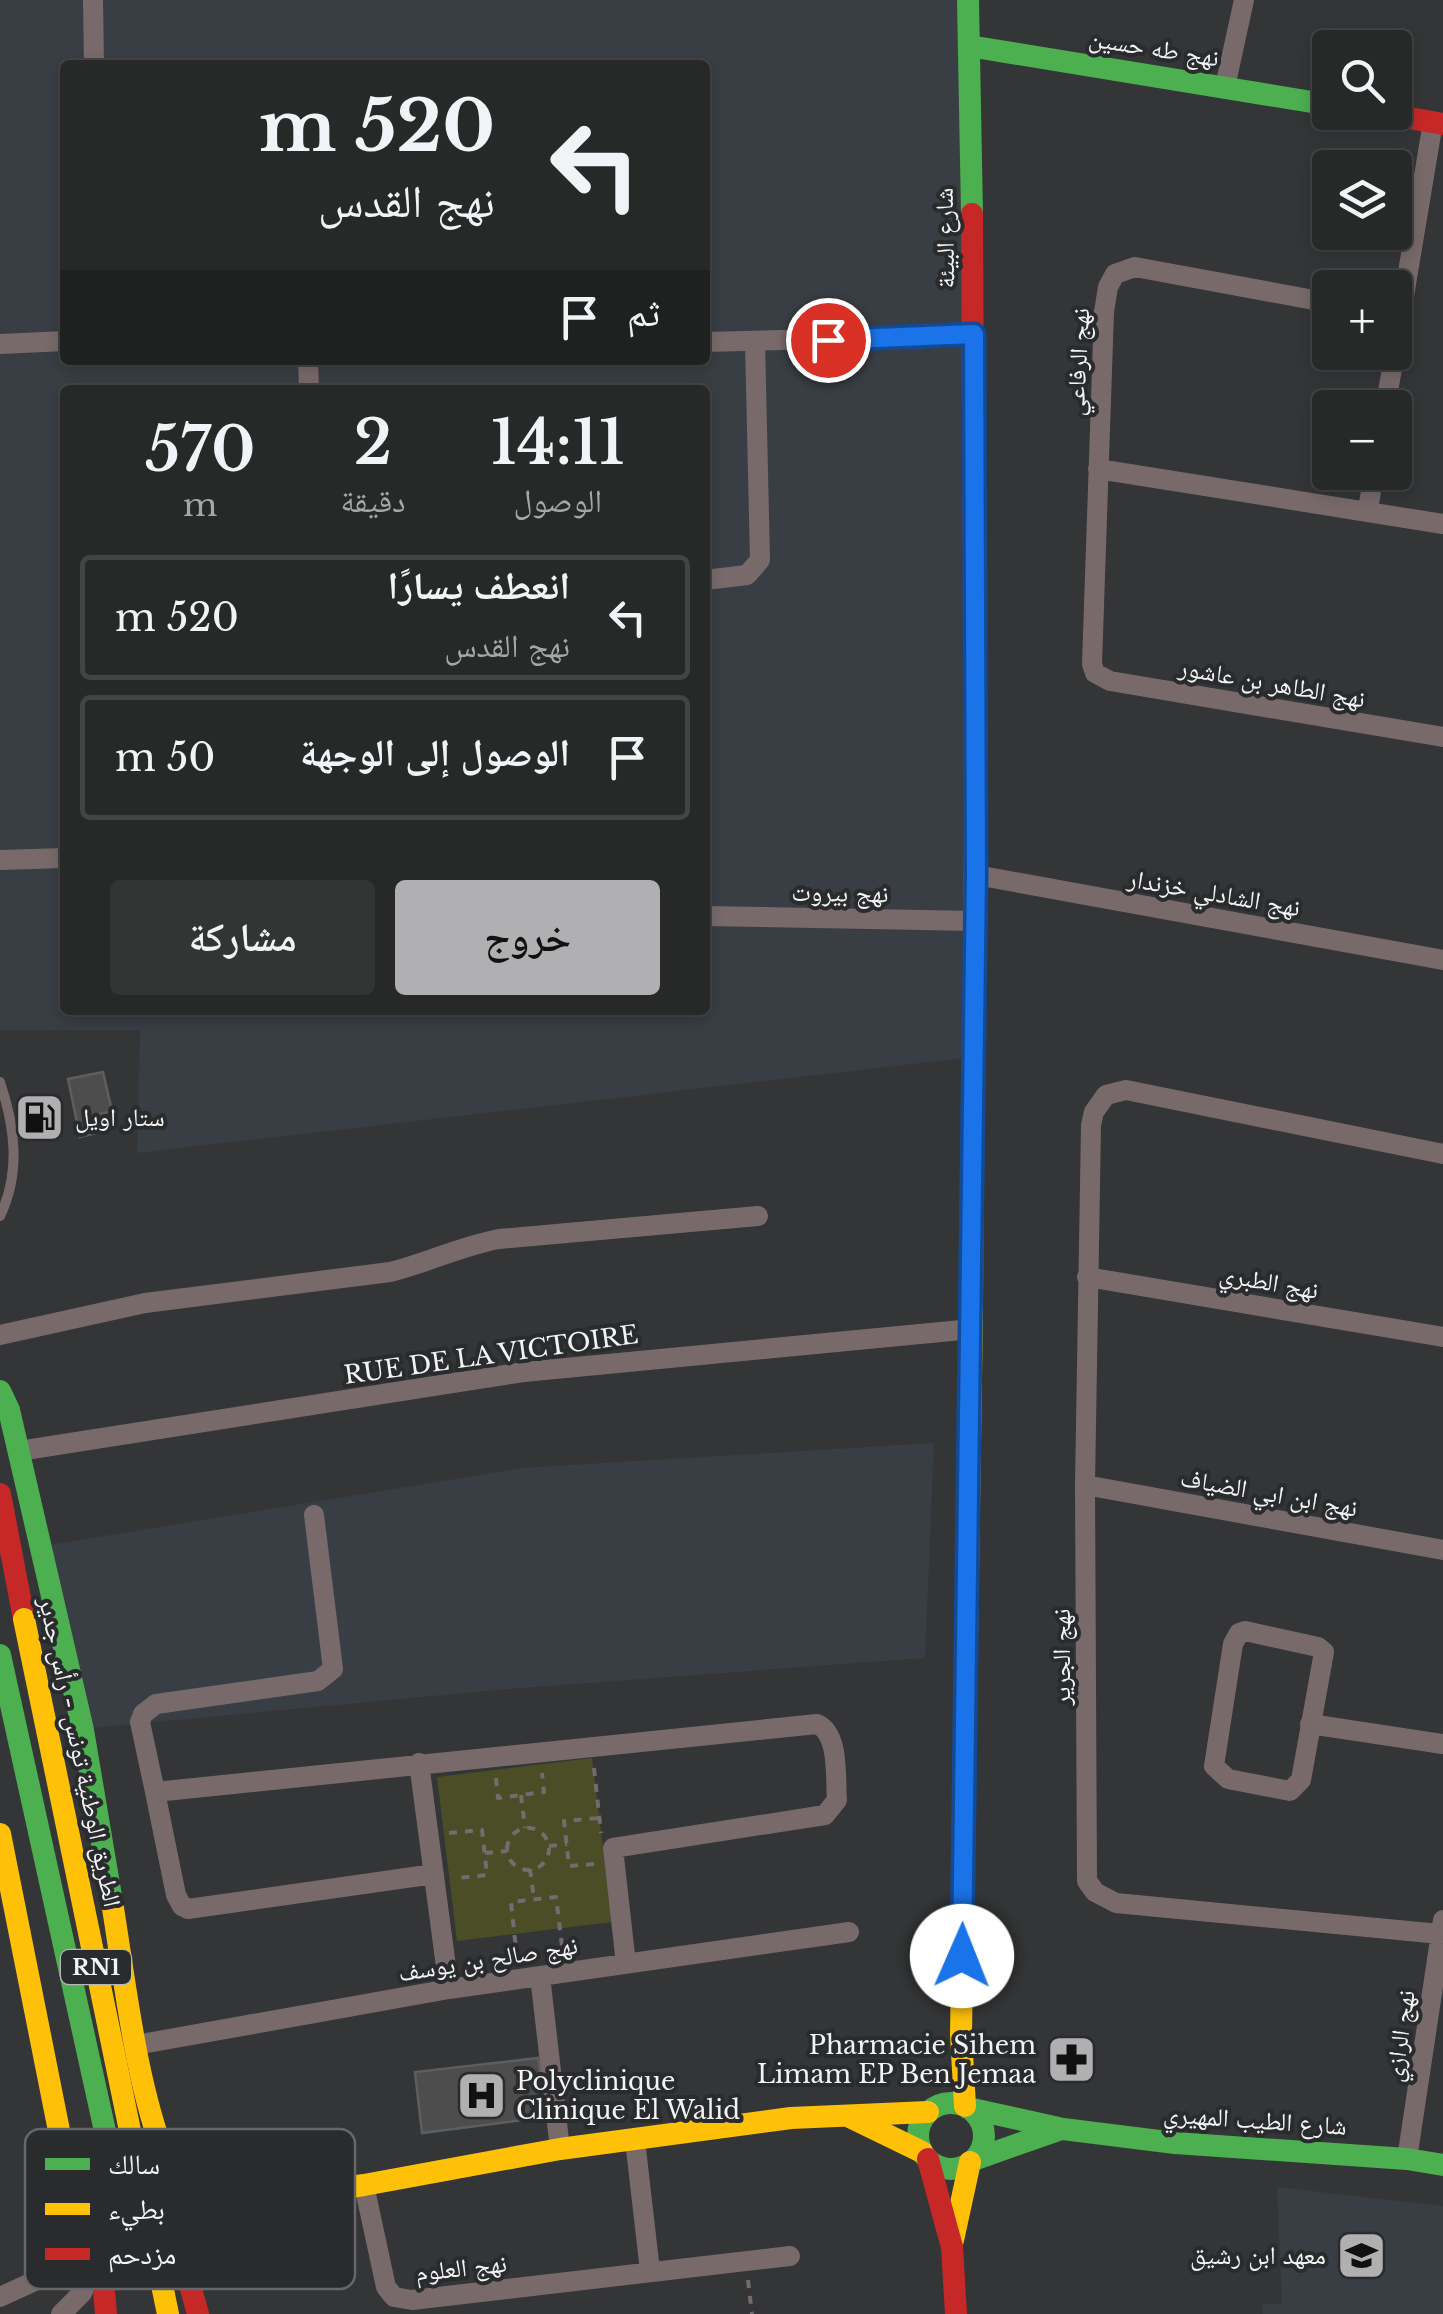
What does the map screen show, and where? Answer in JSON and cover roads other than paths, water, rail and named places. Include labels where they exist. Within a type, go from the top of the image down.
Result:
[{"type":"main road","name":"شارع البيئة","points":[[952,2247],[971,2161],[984,2139],[982,2127],[967,2107],[961,2035],[976,875],[968,0]]},
{"type":"main road","name":"نهج طه حسين","points":[[969,46],[1312,102]]},
{"type":"main road","points":[[1412,118],[1438,123]]},
{"type":"main road","points":[[0,1391],[9,1410],[83,1730],[136,2045],[155,2129]]},
{"type":"main road","name":"الطريق الوطنية تونس - رأس جدير","points":[[0,1494],[130,2129]]},
{"type":"main road","name":"RN1","points":[[0,1655],[104,2129]]},
{"type":"main road","points":[[0,1834],[59,2129]]},
{"type":"main road","name":"شارع البيئة","points":[[956,2314],[952,2247],[918,2133],[961,2035]]},
{"type":"main road","points":[[355,2186],[560,2149],[791,2118],[930,2110],[950,2102],[967,2107]]},
{"type":"main road","name":"شارع الطيب المهيري","points":[[967,2107],[1063,2129],[1175,2143],[1407,2159],[1443,2166]]},
{"type":"main road","points":[[850,2117],[945,2168],[971,2161]]},
{"type":"main road","name":"شارع الطيب المهيري","points":[[971,2161],[1063,2129]]},
{"type":"main road","points":[[104,2289],[106,2314]]},
{"type":"main road","name":"الطريق الوطنية تونس - رأس جدير","points":[[163,2289],[168,2314]]},
{"type":"main road","points":[[192,2289],[198,2314]]},
{"type":"street","points":[[93,0],[94,60]]},
{"type":"street","points":[[1224,87],[1244,0]]},
{"type":"street","points":[[1408,270],[1438,123]]},
{"type":"street","name":"نهج الرفاعي","points":[[1095,673],[1091,654],[1104,312],[1114,274],[1135,267],[1312,300]]},
{"type":"street","points":[[710,342],[974,334]]},
{"type":"street","points":[[0,344],[60,341]]},
{"type":"street","points":[[710,579],[748,575],[760,560],[755,342]]},
{"type":"street","points":[[1098,468],[1443,524]]},
{"type":"street","points":[[1368,510],[1371,490]]},
{"type":"street","name":"نهج الطاهر بن عاشور","points":[[1095,673],[1110,681],[1443,737]]},
{"type":"street","points":[[0,860],[60,858]]},
{"type":"street","name":"نهج الشادلي خزندار","points":[[976,875],[1443,960]]},
{"type":"street","name":"نهج بيروت","points":[[710,916],[975,921]]},
{"type":"street","name":"نهج الجرير","points":[[1442,1927],[1116,1903],[1095,1892],[1087,1881],[1085,1485],[1087,1277],[1094,1112],[1106,1094],[1126,1090],[1443,1154]]},
{"type":"street","points":[[0,1335],[145,1303],[390,1272],[468,1244],[499,1239],[758,1216]]},
{"type":"street","name":"نهج الطبري","points":[[1087,1277],[1443,1336]]},
{"type":"street","name":"RUE DE LA VICTOIRE","points":[[18,1450],[524,1372],[972,1329]]},
{"type":"street","name":"نهج ابن ابي الضياف","points":[[1085,1485],[1443,1550]]},
{"type":"street","points":[[314,1515],[333,1669],[318,1681],[156,1704],[140,1722],[176,1895],[188,1909],[435,1877]]},
{"type":"street","points":[[1245,1631],[1324,1652],[1310,1724],[1296,1789],[1228,1779],[1218,1772],[1214,1766],[1233,1644],[1239,1634],[1245,1631]]},
{"type":"street","points":[[155,1792],[817,1724],[826,1728],[831,1737],[837,1800],[825,1815],[614,1855],[626,1964]]},
{"type":"street","points":[[1310,1724],[1443,1744]]},
{"type":"street","points":[[419,1763],[450,1989]]},
{"type":"street","name":"نهج الرازي","points":[[1407,2159],[1442,1927]]},
{"type":"street","name":"نهج صالح بن يوسف","points":[[136,2045],[450,1989],[848,1932]]},
{"type":"street","points":[[530,1978],[560,2149]]},
{"type":"street","points":[[635,2140],[650,2270]]},
{"type":"street","name":"نهج العلوم","points":[[364,2185],[386,2287],[394,2297],[412,2300],[790,2256]]},
{"type":"street","points":[[0,2297],[25,2286]]},
{"type":"street","points":[[62,2314],[84,2289]]},
{"type":"lane","points":[[0,1082],[16,1159],[0,1216]]},
{"type":"place","name":"ستار اويل","points":[[40,1117]]},
{"type":"place","name":"Pharmacie Sihem Limam EP Ben Jemaa","points":[[1071,2059]]},
{"type":"place","name":"Polyclinique Clinique El Walid","points":[[481,2095]]},
{"type":"place","name":"معهد ابن رشيق","points":[[1361,2255]]}]
